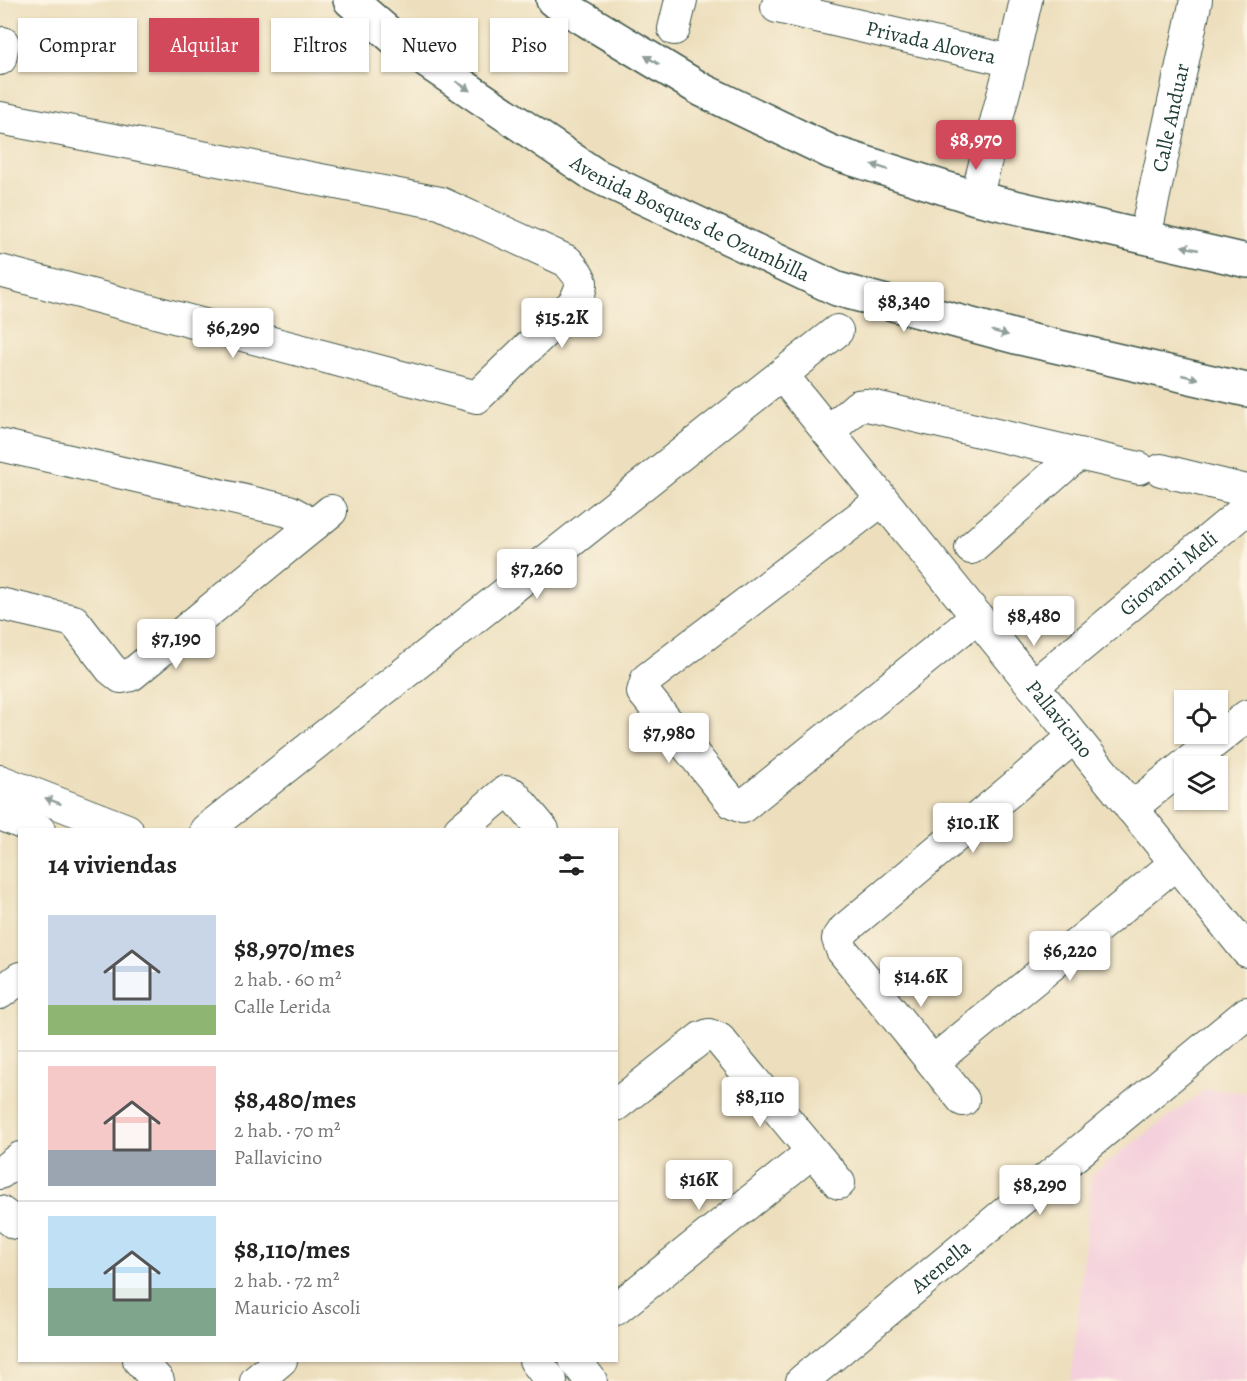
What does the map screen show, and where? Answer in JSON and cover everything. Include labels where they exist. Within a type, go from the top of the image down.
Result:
[{"type":"main road","name":"Avenida Bosques de Ozumbilla","points":[[350,0],[401,44],[595,175],[837,289],[1020,338],[1247,390]]},
{"type":"main road","points":[[553,0],[702,90],[831,152],[976,198],[1247,261]]},
{"type":"street","points":[[976,198],[1026,0]]},
{"type":"street","name":"Calle Anduar","points":[[1145,237],[1196,0]]},
{"type":"street","name":"Privada Alovera","points":[[777,7],[1012,61]]},
{"type":"street","points":[[0,118],[440,203],[567,261],[580,277],[583,287],[574,303],[477,397],[0,271]]},
{"type":"street","points":[[209,828],[837,331]]},
{"type":"street","name":"Pallavicino","points":[[782,375],[1176,863],[1241,932]]},
{"type":"street","points":[[828,432],[858,406],[867,405],[1247,491]]},
{"type":"street","points":[[0,445],[320,520],[131,675],[121,677],[111,669],[74,621],[0,604]]},
{"type":"street","points":[[971,548],[1078,454]]},
{"type":"street","points":[[882,500],[647,679],[643,692],[650,702],[733,804],[742,807],[977,617]]},
{"type":"street","name":"Giovanni Meli","points":[[1033,686],[1247,508]]},
{"type":"street","points":[[1131,808],[1247,716]]},
{"type":"street","points":[[963,1100],[842,950],[838,939],[845,929],[1074,737]]},
{"type":"street","points":[[0,781],[122,828]]},
{"type":"street","points":[[462,828],[506,792],[513,794],[541,828]]},
{"type":"street","points":[[0,814],[34,828]]},
{"type":"street","points":[[933,1062],[1176,863]]},
{"type":"street","name":"Arenella","points":[[802,1381],[1247,1013]]},
{"type":"street","points":[[618,1103],[701,1038],[709,1035],[719,1039],[839,1184]]},
{"type":"street","points":[[618,1307],[812,1152]]},
{"type":"street","points":[[0,1173],[18,1160]]},
{"type":"street","points":[[141,1362],[158,1381]]},
{"type":"street","points":[[256,1381],[279,1362]]},
{"type":"street","points":[[537,1362],[551,1381]]},
{"type":"street","points":[[577,1362],[591,1381]]},
{"type":"shaded area","points":[[1206,1089],[1247,1093],[1247,1381],[1071,1381],[1092,1174]]}]
